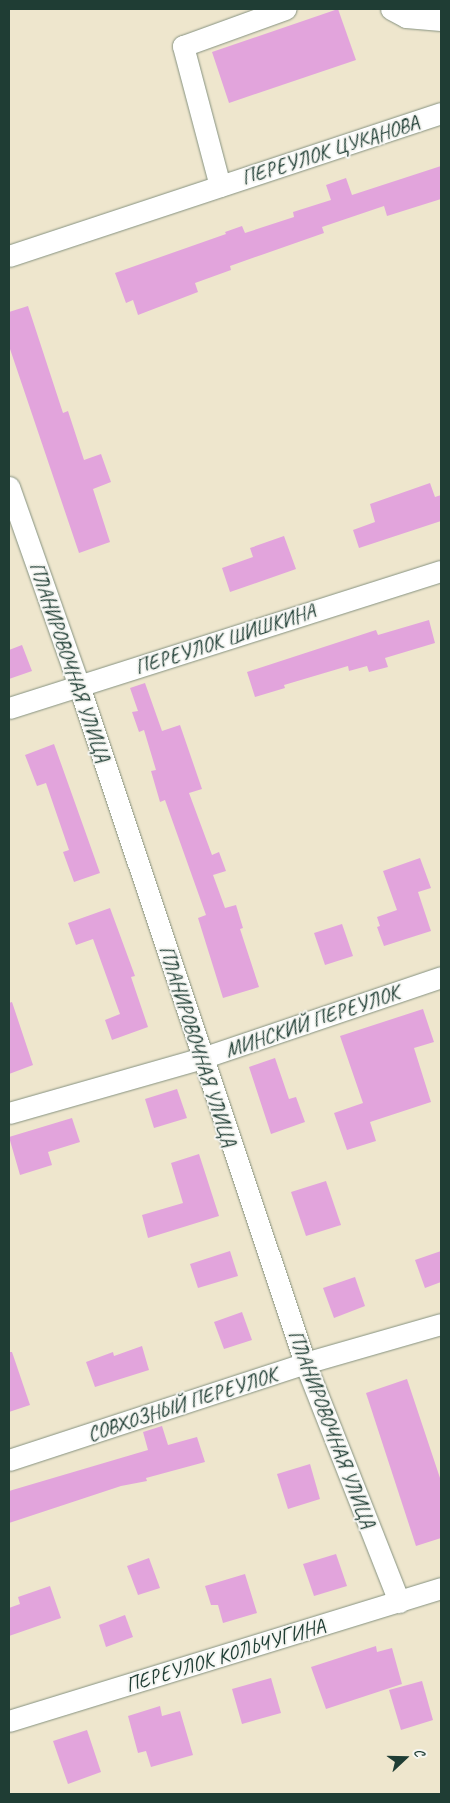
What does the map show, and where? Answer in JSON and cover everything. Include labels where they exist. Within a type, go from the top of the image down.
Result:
[{"type":"street","name":"ПЕРЕУЛОК ЦУКАНОВА","points":[[220,186],[183,46],[285,9]]},
{"type":"street","points":[[391,9],[406,17],[441,20]]},
{"type":"street","name":"ПЕРЕУЛОК ЦУКАНОВА","points":[[9,256],[441,113]]},
{"type":"street","name":"ПЛАНИРОВОЧНАЯ УЛИЦА","points":[[9,487],[79,686],[305,1363],[399,1602]]},
{"type":"street","name":"ПЕРЕУЛОК ШИШКИНА","points":[[9,708],[441,571]]},
{"type":"street","name":"МИНСКИЙ ПЕРЕУЛОК","points":[[9,1113],[202,1058],[441,977]]},
{"type":"street","name":"СОВХОЗНЫЙ ПЕРЕУЛОК","points":[[9,1460],[305,1363],[441,1324]]},
{"type":"street","name":"ПЕРЕУЛОК КОЛЬЧУГИНА","points":[[9,1721],[441,1588]]},
{"type":"building","points":[[338,9],[356,60],[229,103],[212,52]]},
{"type":"building","points":[[441,166],[441,199],[387,216],[384,206],[322,227],[324,233],[230,266],[231,270],[195,283],[198,292],[138,315],[133,300],[126,303],[115,273],[226,234],[225,232],[242,226],[245,233],[294,217],[293,212],[331,200],[326,185],[346,178],[352,195]]},
{"type":"building","points":[[28,306],[63,413],[68,411],[84,460],[101,454],[111,482],[93,489],[110,542],[79,553],[9,346],[9,312]]},
{"type":"building","points":[[430,483],[435,497],[441,495],[441,521],[359,548],[353,530],[375,522],[370,504]]},
{"type":"building","points":[[284,536],[296,569],[230,592],[222,568],[253,557],[250,548]]},
{"type":"building","points":[[429,620],[435,643],[385,658],[388,667],[369,672],[367,666],[349,671],[348,666],[284,685],[285,688],[255,697],[247,672],[376,630],[378,635]]},
{"type":"building","points":[[22,645],[32,671],[9,679],[9,650]]},
{"type":"building","points":[[145,683],[162,731],[180,725],[202,789],[189,793],[212,855],[219,852],[226,871],[213,875],[225,908],[236,905],[243,928],[240,929],[259,987],[223,998],[198,918],[206,915],[165,800],[160,802],[151,771],[156,770],[144,730],[139,732],[132,712],[138,711],[130,688]]},
{"type":"building","points":[[54,744],[100,873],[74,882],[63,852],[69,850],[46,783],[37,786],[25,755]]},
{"type":"building","points":[[420,858],[431,888],[418,892],[431,931],[384,946],[377,927],[380,926],[377,917],[397,910],[383,871]]},
{"type":"building","points":[[110,908],[135,976],[131,977],[148,1027],[112,1040],[105,1020],[120,1014],[93,939],[76,945],[68,923]]},
{"type":"building","points":[[342,924],[353,956],[325,965],[314,933]]},
{"type":"building","points":[[12,1002],[33,1065],[9,1074],[9,1003]]},
{"type":"building","points":[[423,1009],[434,1042],[414,1048],[431,1102],[370,1122],[376,1141],[347,1150],[334,1113],[363,1103],[340,1036]]},
{"type":"building","points":[[275,1058],[289,1099],[296,1097],[305,1122],[271,1134],[249,1067]]},
{"type":"building","points":[[177,1089],[187,1118],[154,1128],[145,1099]]},
{"type":"building","points":[[72,1118],[80,1142],[48,1152],[52,1165],[20,1175],[9,1137]]},
{"type":"building","points":[[199,1154],[219,1216],[148,1238],[142,1215],[183,1203],[171,1163]]},
{"type":"building","points":[[326,1181],[341,1225],[306,1236],[291,1192]]},
{"type":"building","points":[[230,1251],[238,1276],[198,1288],[190,1264]]},
{"type":"building","points":[[441,1251],[441,1282],[425,1288],[415,1260]]},
{"type":"building","points":[[355,1277],[365,1306],[334,1318],[323,1288]]},
{"type":"building","points":[[242,1312],[252,1340],[224,1349],[214,1322]]},
{"type":"building","points":[[142,1346],[149,1370],[95,1387],[86,1362],[113,1352],[114,1356]]},
{"type":"building","points":[[9,1352],[12,1352],[30,1405],[9,1412]]},
{"type":"building","points":[[407,1379],[441,1481],[441,1538],[416,1546],[366,1393]]},
{"type":"building","points":[[162,1426],[168,1445],[197,1437],[205,1462],[146,1478],[147,1481],[121,1486],[9,1523],[9,1491],[148,1450],[143,1432]]},
{"type":"building","points":[[310,1464],[320,1499],[288,1509],[277,1474]]},
{"type":"building","points":[[336,1554],[347,1586],[314,1596],[303,1564]]},
{"type":"building","points":[[149,1558],[160,1588],[138,1595],[127,1566]]},
{"type":"building","points":[[245,1574],[257,1613],[223,1623],[218,1605],[211,1605],[205,1586]]},
{"type":"building","points":[[50,1586],[61,1618],[9,1636],[9,1608],[20,1604],[18,1597]]},
{"type":"building","points":[[125,1615],[133,1637],[106,1647],[99,1625]]},
{"type":"building","points":[[376,1646],[377,1652],[392,1648],[402,1684],[326,1709],[311,1667]]},
{"type":"building","points":[[271,1678],[281,1713],[242,1724],[232,1689]]},
{"type":"building","points":[[422,1681],[433,1720],[401,1730],[389,1690]]},
{"type":"building","points":[[160,1706],[162,1716],[180,1711],[193,1755],[151,1767],[146,1751],[138,1753],[128,1716]]},
{"type":"building","points":[[87,1730],[101,1772],[68,1784],[53,1741]]}]
